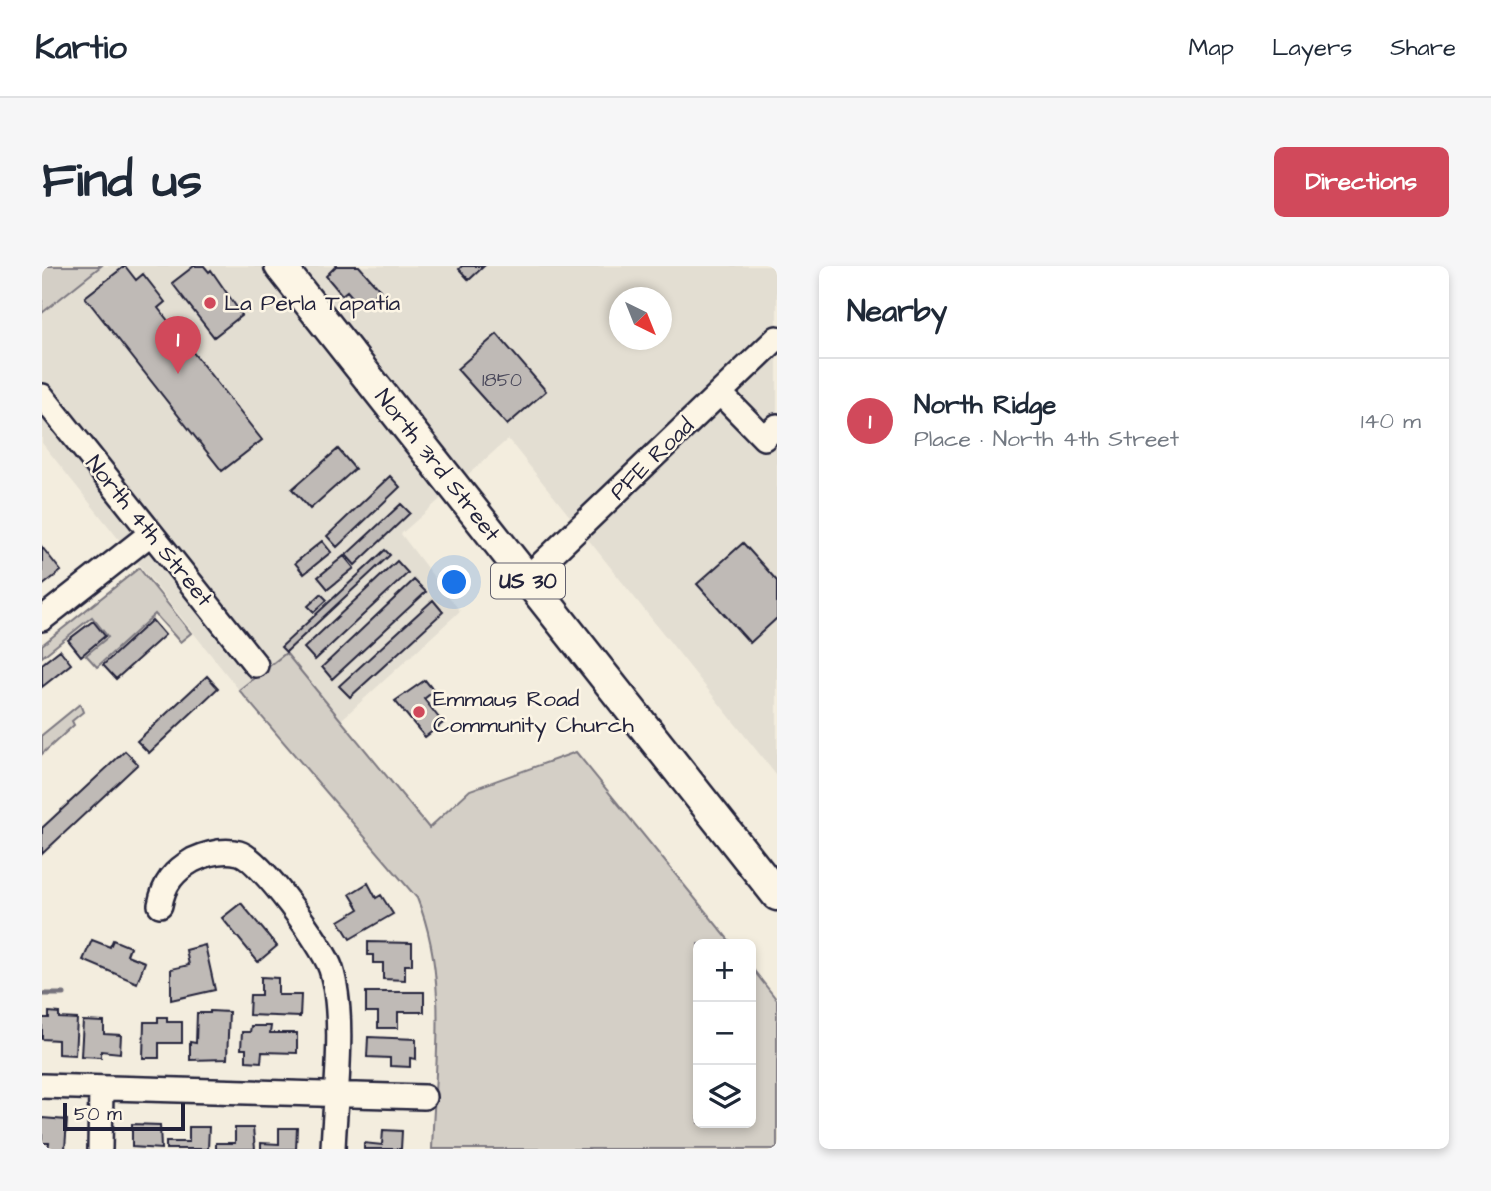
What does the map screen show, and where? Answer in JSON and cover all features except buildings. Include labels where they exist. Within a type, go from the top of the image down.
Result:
[{"type":"main road","name":"North 3rd Street","points":[[285,268],[526,579],[777,895]]},
{"type":"street","name":"PFE Road","points":[[526,579],[777,338]]},
{"type":"street","points":[[720,393],[764,438],[777,426]]},
{"type":"street","name":"North 4th Street","points":[[42,396],[256,665]]},
{"type":"street","points":[[42,620],[150,534]]},
{"type":"street","points":[[160,905],[164,885],[177,871],[210,852],[242,853],[260,868],[319,943],[338,993],[333,1149]]},
{"type":"street","points":[[42,1086],[424,1097]]},
{"type":"street","points":[[100,1149],[102,1089]]},
{"type":"shaded area","points":[[42,266],[777,266],[777,776],[508,439],[401,534],[460,611],[341,720],[286,653],[239,690],[42,443]]},
{"type":"shaded area","points":[[42,266],[101,266],[42,313]]},
{"type":"shaded area","points":[[139,568],[191,633],[180,642],[155,614],[97,667],[86,655],[108,637],[92,617],[42,657],[42,645]]},
{"type":"shaded area","points":[[286,653],[429,828],[470,790],[576,752],[728,939],[693,939],[693,1128],[756,1128],[756,973],[777,1000],[777,1149],[432,1149],[437,990],[427,928],[417,898],[239,690]]},
{"type":"shaded area","points":[[80,704],[83,712],[72,721],[74,725],[42,754],[42,735]]},
{"type":"waterway","points":[[42,994],[64,994]]},
{"type":"place","name":"La Perla Tapatía","points":[[210,303]]},
{"type":"place","name":"North Ridge","points":[[178,374]]},
{"type":"place","name":"Emmaus Road Community Church","points":[[419,712]]}]
